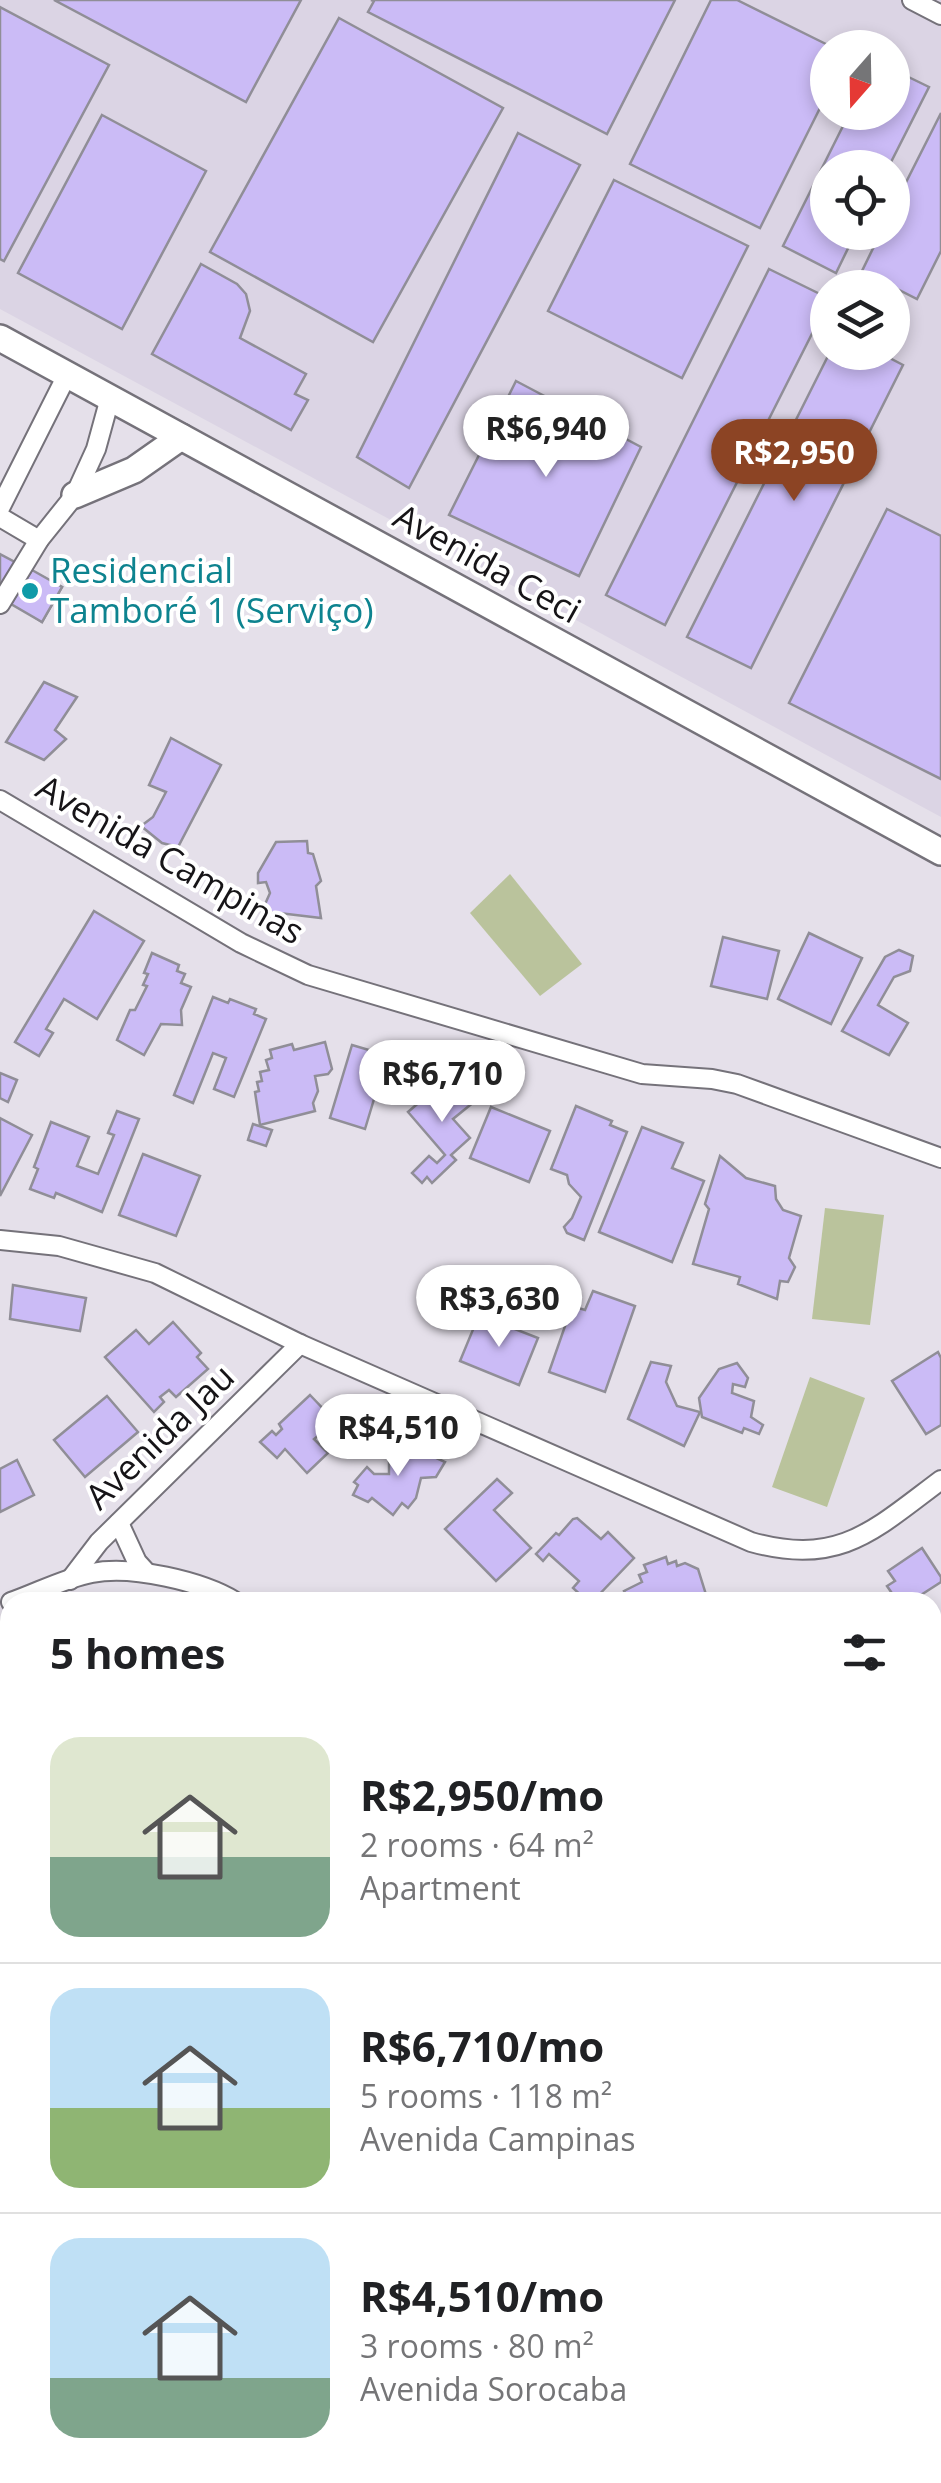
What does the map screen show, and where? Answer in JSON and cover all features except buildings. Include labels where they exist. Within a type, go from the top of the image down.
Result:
[{"type":"main road","name":"Avenida Ceci","points":[[0,338],[941,852]]},
{"type":"main road","points":[[75,495],[134,470],[181,437]]},
{"type":"street","points":[[912,0],[941,14]]},
{"type":"street","points":[[0,508],[67,375]]},
{"type":"street","points":[[0,604],[39,540],[75,495],[96,449],[110,398]]},
{"type":"street","points":[[0,518],[39,540]]},
{"type":"street","name":"Avenida Campinas","points":[[0,800],[242,944],[308,975],[642,1074],[737,1084],[941,1158]]},
{"type":"street","points":[[0,1240],[59,1246],[155,1273],[300,1344],[752,1542],[786,1552],[820,1551],[854,1539],[941,1480]]},
{"type":"street","name":"Avenida Jau","points":[[70,1580],[99,1542],[300,1344]]},
{"type":"street","points":[[119,1523],[137,1562],[147,1573]]},
{"type":"street","points":[[39,1592],[92,1572],[147,1573],[211,1592]]},
{"type":"shaded area","points":[[0,0],[941,0],[941,817],[0,309]]},
{"type":"green space","points":[[510,874],[582,964],[540,996],[470,913]]},
{"type":"green space","points":[[825,1208],[884,1215],[870,1325],[812,1319]]},
{"type":"green space","points":[[810,1377],[865,1398],[827,1507],[772,1487]]},
{"type":"place","name":"Residencial Tamboré 1 (Serviço)","points":[[30,591]]}]
